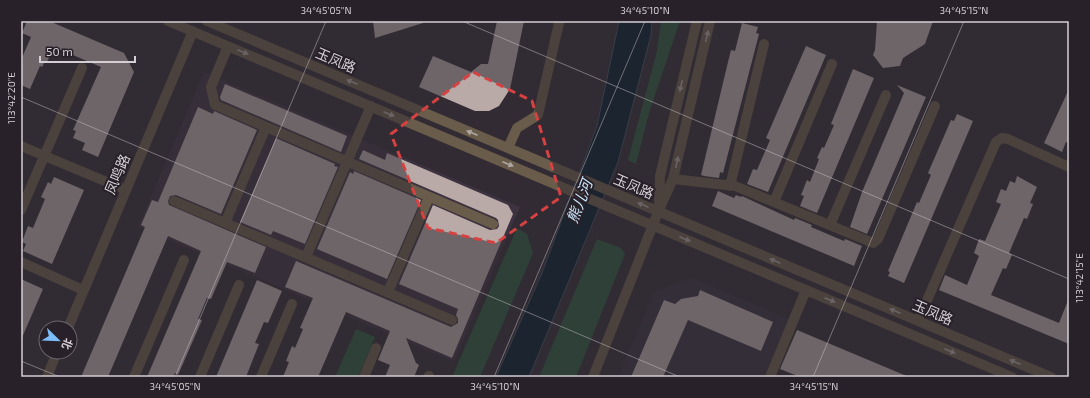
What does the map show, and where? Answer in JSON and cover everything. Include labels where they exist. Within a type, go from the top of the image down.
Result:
[{"type":"street","name":"玉凤路","points":[[168,21],[1012,377]]},
{"type":"street","name":"玉凤路","points":[[207,21],[1051,377]]},
{"type":"street","points":[[658,212],[660,176],[697,21]]},
{"type":"street","points":[[593,377],[658,212],[673,179],[710,21]]},
{"type":"street","points":[[508,148],[517,128],[538,115],[559,23]]},
{"type":"street","name":"凤鸣路","points":[[71,320],[193,31]]},
{"type":"street","points":[[730,186],[764,44]]},
{"type":"street","points":[[228,46],[211,87],[215,105],[493,224]]},
{"type":"street","points":[[774,202],[832,64]]},
{"type":"street","points":[[21,210],[82,68]]},
{"type":"street","points":[[830,225],[886,95]]},
{"type":"street","points":[[306,257],[371,106]]},
{"type":"street","points":[[673,179],[735,186],[873,243],[878,239],[935,106]]},
{"type":"street","points":[[225,223],[266,127]]},
{"type":"street","points":[[918,321],[996,142],[1002,138],[1008,139],[1069,167]]},
{"type":"street","points":[[21,146],[126,190]]},
{"type":"street","points":[[388,292],[429,197]]},
{"type":"street","points":[[174,201],[452,320]]},
{"type":"street","points":[[134,377],[184,260]]},
{"type":"street","points":[[21,262],[83,290]]},
{"type":"street","points":[[200,377],[239,285]]},
{"type":"street","points":[[770,377],[806,290]]},
{"type":"street","points":[[261,377],[292,304]]},
{"type":"street","points":[[364,377],[376,348]]},
{"type":"street","points":[[47,377],[54,360]]},
{"type":"highlighted area","points":[[473,72],[532,101],[561,197],[496,243],[428,228],[391,134]]},
{"type":"shaded area","points":[[204,72],[520,207],[454,362],[138,227]]},
{"type":"shaded area","points":[[690,277],[789,319],[764,377],[618,377],[654,292]]},
{"type":"green space","points":[[661,21],[680,21],[649,113],[636,164],[628,160],[657,51]]},
{"type":"green space","points":[[517,228],[527,234],[533,253],[480,377],[452,377]]},
{"type":"green space","points":[[597,239],[621,248],[625,254],[576,377],[539,377]]},
{"type":"green space","points":[[356,329],[375,337],[358,377],[335,377]]},
{"type":"water","name":"熊儿河","points":[[619,21],[652,21],[651,35],[618,162],[529,377],[496,377],[542,273],[597,126]]},
{"type":"building","points":[[27,21],[49,21],[124,53],[134,72],[98,157],[82,150],[85,143],[73,138],[76,131],[73,130],[101,67],[54,47],[47,62],[45,61],[42,67],[40,66],[30,89],[21,85],[21,60],[31,37],[22,33]]},
{"type":"building","points":[[373,21],[422,21],[423,23],[375,38]]},
{"type":"building","points":[[497,21],[524,21],[510,89],[499,106],[489,111],[475,111],[419,87],[433,56],[471,72],[481,64],[488,64]]},
{"type":"building","points":[[877,21],[933,21],[925,44],[903,58],[900,66],[883,68],[873,55],[875,50]]},
{"type":"building","points":[[742,23],[758,27],[756,33],[759,34],[723,173],[720,172],[719,178],[704,176],[701,175],[728,62],[731,50],[735,51]]},
{"type":"building","points":[[806,46],[826,55],[768,192],[747,184],[753,169],[757,170],[770,140],[766,138]]},
{"type":"building","points":[[853,69],[874,78],[817,213],[800,206],[804,196],[801,195],[807,180],[810,182],[819,159],[817,158],[822,147],[824,148],[834,125],[831,124]]},
{"type":"building","points":[[225,84],[347,136],[341,152],[221,100],[220,97]]},
{"type":"building","points":[[897,85],[926,97],[867,234],[850,227],[862,192],[904,93]]},
{"type":"building","points":[[1069,89],[1069,143],[1066,142],[1062,152],[1044,143]]},
{"type":"building","points":[[198,107],[213,114],[214,111],[257,130],[221,214],[176,195],[170,196],[168,201],[169,205],[266,247],[255,273],[227,262],[211,299],[207,298],[198,319],[202,320],[178,375],[175,373],[173,377],[147,377],[201,251],[168,236],[108,377],[81,377],[145,227],[141,225],[152,200],[158,202]]},
{"type":"building","points":[[957,114],[973,121],[904,283],[888,276],[890,272],[888,271],[917,202],[919,203],[931,175],[928,173],[951,120],[954,121]]},
{"type":"building","points":[[276,138],[335,164],[334,166],[338,167],[305,244],[273,231],[271,235],[240,222]]},
{"type":"building","points":[[363,150],[385,160],[387,153],[508,205],[513,214],[452,358],[406,338],[416,363],[419,365],[414,377],[385,377],[390,365],[378,360],[390,331],[346,312],[318,377],[283,377],[289,362],[286,361],[292,346],[295,348],[303,329],[300,328],[313,298],[285,287],[296,261],[451,327],[458,323],[456,315],[458,309],[399,284],[433,205],[490,230],[497,229],[499,226],[496,218],[359,159]]},
{"type":"building","points":[[354,171],[421,200],[387,279],[317,249],[350,172],[353,174]]},
{"type":"building","points":[[1017,176],[1037,187],[1030,203],[1033,204],[1027,219],[1024,218],[1009,253],[1012,255],[1006,269],[1003,268],[991,295],[1059,323],[1069,298],[1069,344],[939,290],[945,275],[967,285],[979,256],[974,253],[979,239],[985,241],[1001,204],[996,202],[1001,189],[1006,191],[1010,181],[1015,183]]},
{"type":"building","points":[[54,177],[84,190],[52,264],[23,251],[26,244],[22,242],[28,226],[33,228],[45,199],[41,197],[48,182],[51,184]]},
{"type":"building","points":[[718,191],[734,198],[736,195],[742,196],[794,220],[795,218],[812,225],[811,227],[844,241],[845,239],[862,246],[854,266],[712,206]]},
{"type":"building","points":[[21,279],[43,289],[21,340]]},
{"type":"building","points":[[257,280],[282,291],[268,323],[264,322],[255,343],[259,344],[246,377],[216,377]]},
{"type":"building","points":[[700,290],[773,322],[761,351],[688,320],[663,377],[631,377],[664,300],[675,304],[681,299],[698,296]]},
{"type":"building","points":[[797,330],[909,377],[800,377],[780,369]]}]
